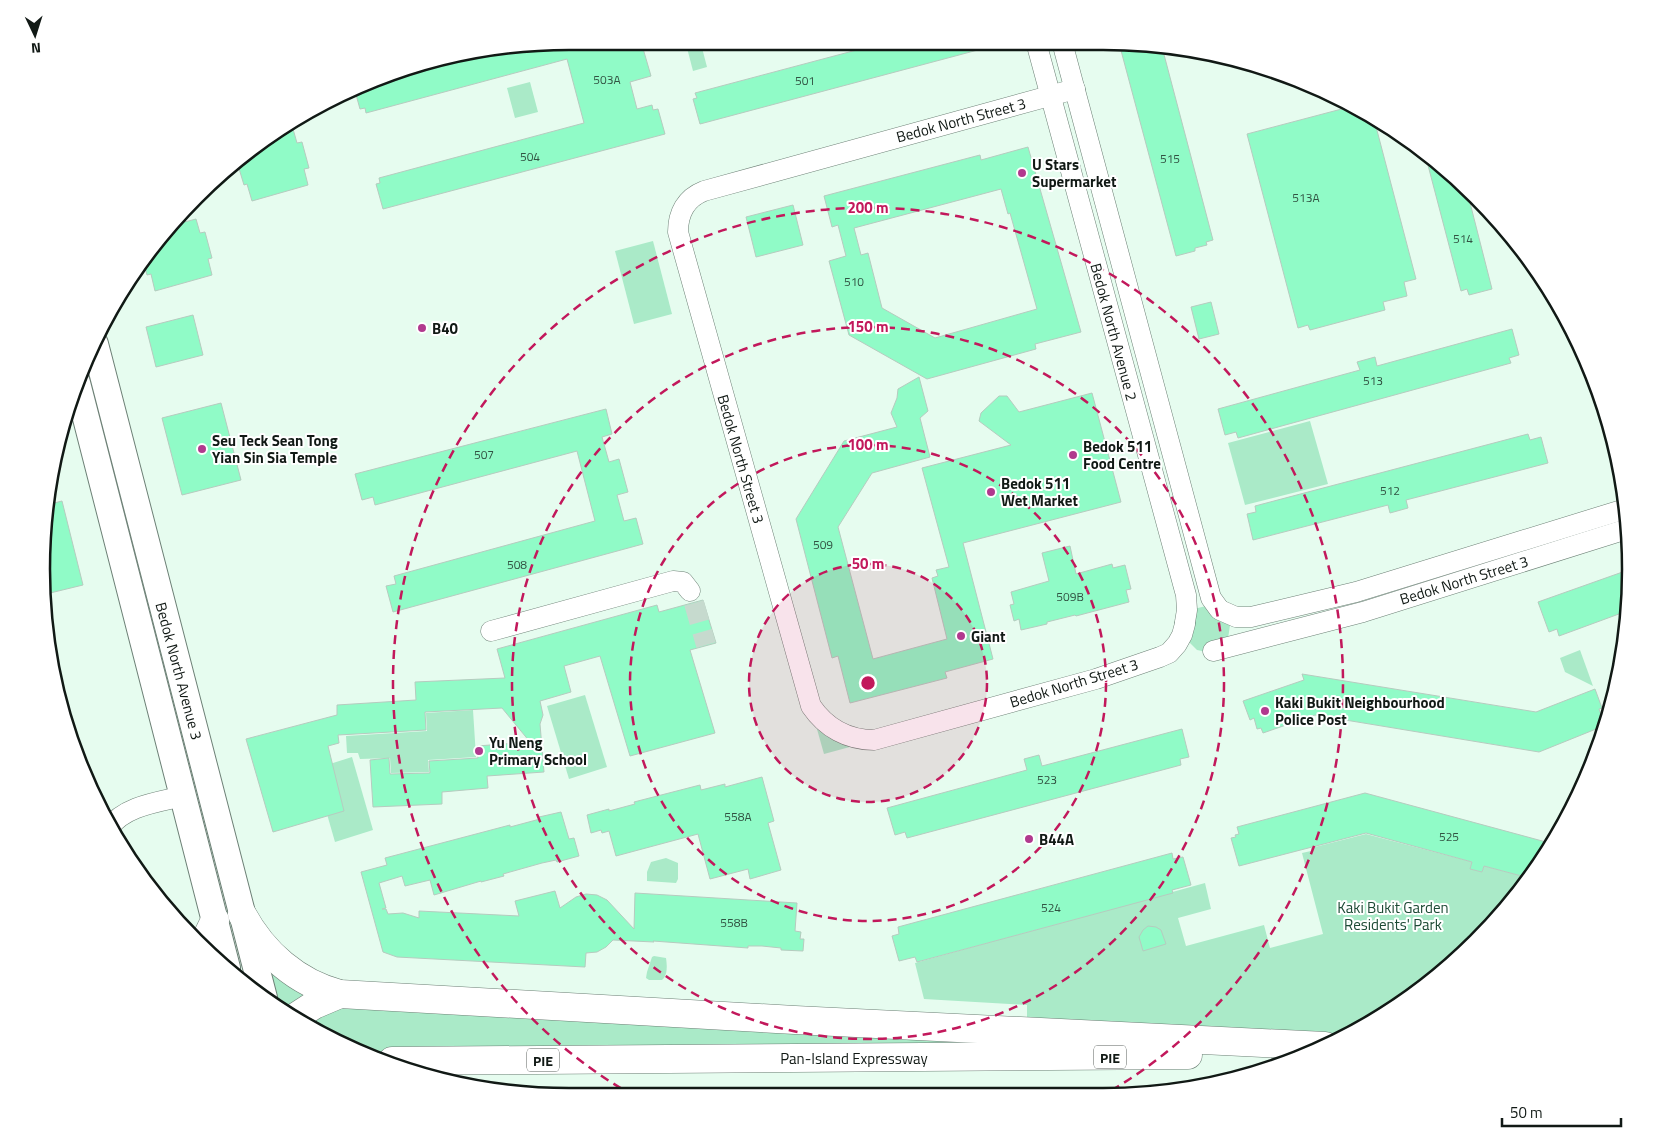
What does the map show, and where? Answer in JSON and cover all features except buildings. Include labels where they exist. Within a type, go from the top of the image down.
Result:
[{"type":"highway","points":[[242,914],[261,943],[296,975],[318,987],[340,994],[795,1020],[1308,1045]]},
{"type":"highway","points":[[205,939],[214,920]]},
{"type":"highway","points":[[301,1013],[314,1004],[340,994]]},
{"type":"highway","name":"Pan-Island Expressway","points":[[405,1061],[1145,1057],[1294,1051]]},
{"type":"main road","name":"Bedok North Avenue 3","points":[[97,354],[261,987]]},
{"type":"main road","name":"Bedok North Avenue 3","points":[[80,396],[224,956]]},
{"type":"street","name":"Bedok North Avenue 2","points":[[1038,50],[1186,595],[1187,610],[1185,623]]},
{"type":"street","name":"Bedok North Avenue 2","points":[[1064,50],[1211,598],[1219,609]]},
{"type":"street","name":"Bedok North Street 3","points":[[1075,89],[699,193],[684,207],[678,219],[678,232],[811,706],[817,715],[830,727],[851,737],[874,740],[1096,679],[1169,653],[1180,640],[1185,623]]},
{"type":"street","name":"Bedok North Street 3","points":[[1219,609],[1236,617],[1251,617],[1356,592],[1619,511]]},
{"type":"street","name":"Bedok North Street 3","points":[[1213,651],[1363,612],[1621,532]]},
{"type":"street","points":[[491,631],[673,580],[683,582],[690,591]]},
{"type":"street","points":[[1212,606],[1219,609],[1228,620],[1230,631],[1225,644],[1213,651],[1201,651],[1191,645],[1185,635],[1185,623],[1190,613],[1199,607],[1212,606]]},
{"type":"street","points":[[115,820],[130,810],[182,796]]},
{"type":"green space","points":[[688,50],[703,50],[707,67],[693,71]]},
{"type":"green space","points":[[530,82],[538,112],[515,118],[507,88]]},
{"type":"green space","points":[[653,241],[672,314],[634,324],[615,251]]},
{"type":"green space","points":[[1310,421],[1328,484],[1245,505],[1228,443]]},
{"type":"green space","points":[[1206,606],[1230,625],[1228,639],[1207,652],[1197,650],[1187,640],[1194,609]]},
{"type":"green space","points":[[1580,650],[1593,686],[1565,672],[1560,658]]},
{"type":"green space","points":[[585,695],[607,767],[569,779],[547,706]]},
{"type":"green space","points":[[811,708],[872,741],[824,754]]},
{"type":"green space","points":[[473,710],[476,757],[428,760],[429,772],[391,773],[390,758],[360,759],[358,753],[347,753],[346,736],[427,731],[426,713]]},
{"type":"green space","points":[[352,757],[373,830],[335,842],[314,769]]},
{"type":"green space","name":"Kaki Bukit Garden Residents' Park","points":[[1366,834],[1472,862],[1470,869],[1482,872],[1484,866],[1521,876],[1470,936],[1419,981],[1391,1001],[1362,1018],[1313,1043],[1027,1028],[1027,1005],[924,999],[915,963],[1205,883],[1211,909],[1178,918],[1186,946],[1264,925],[1270,948],[1323,934],[1302,853],[1311,851],[1311,848]]},
{"type":"green space","points":[[666,858],[678,863],[678,879],[676,883],[647,881],[647,872],[651,862]]},
{"type":"green space","points":[[255,936],[312,985],[298,1011],[263,988]]},
{"type":"green space","points":[[652,957],[666,958],[666,973],[662,980],[649,980],[646,978]]},
{"type":"green space","points":[[314,1005],[1301,1048],[1145,1056],[405,1061],[339,1034],[302,1014]]},
{"type":"tunnel","points":[[694,603],[706,645]]},
{"type":"place","name":"U Stars Supermarket","points":[[1022,173]]},
{"type":"place","name":"B40","points":[[422,328]]},
{"type":"place","name":"Seu Teck Sean Tong Yian Sin Sia Temple","points":[[202,449]]},
{"type":"place","name":"Bedok 511 Food Centre","points":[[1073,455]]},
{"type":"place","name":"Bedok 511 Wet Market","points":[[991,492]]},
{"type":"place","name":"Giant","points":[[961,636]]},
{"type":"place","name":"Kaki Bukit Neighbourhood Police Post","points":[[1265,711]]},
{"type":"place","name":"Yu Neng Primary School","points":[[479,751]]},
{"type":"place","name":"B44A","points":[[1029,839]]}]
